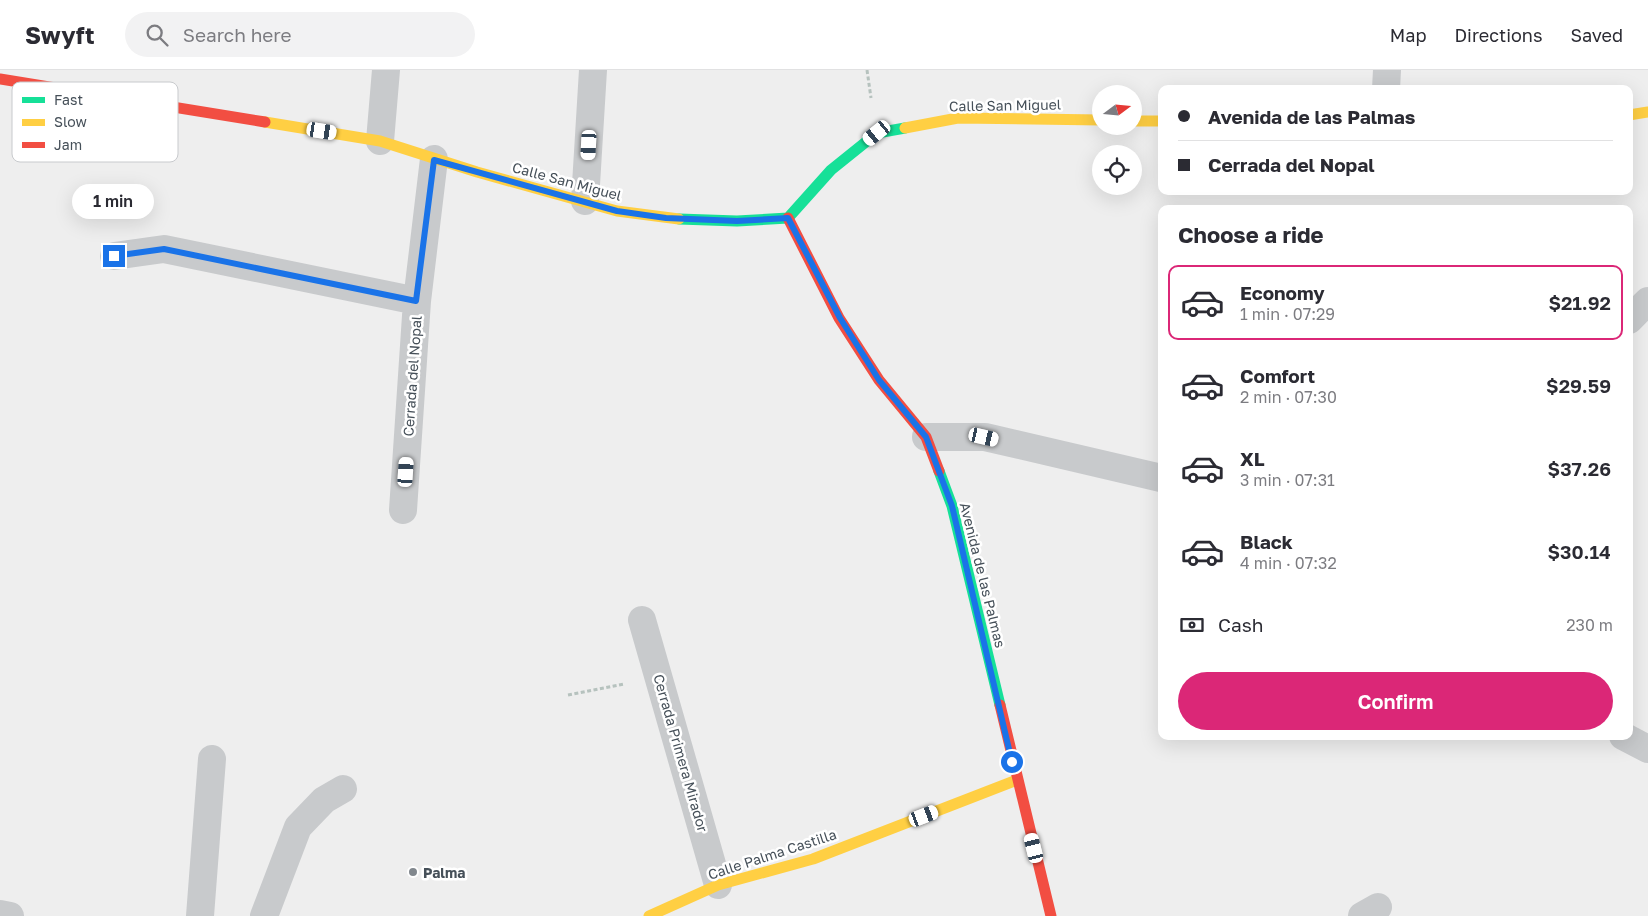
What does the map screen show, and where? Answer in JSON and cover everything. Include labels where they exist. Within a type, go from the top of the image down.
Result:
[{"type":"street","points":[[380,141],[386,70]]},
{"type":"street","points":[[585,202],[593,70]]},
{"type":"street","points":[[1386,85],[1387,70]]},
{"type":"street","name":"Calle San Miguel","points":[[10,76],[44,82]]},
{"type":"street","name":"Calle San Miguel","points":[[178,106],[380,141],[434,160],[617,211],[666,218],[737,221],[788,218],[831,170],[877,133],[958,118],[1092,120]]},
{"type":"street","points":[[1633,114],[1648,112]]},
{"type":"street","points":[[1142,121],[1158,121]]},
{"type":"street","name":"Cerrada del Nopal","points":[[403,510],[416,301],[434,160]]},
{"type":"street","name":"Avenida de las Palmas","points":[[788,218],[844,325],[879,380],[926,437],[952,506],[1051,916]]},
{"type":"street","name":"Cerrada del Nopal","points":[[114,256],[164,249],[416,301]]},
{"type":"street","points":[[1633,316],[1648,301]]},
{"type":"street","points":[[926,437],[984,437],[1158,477]]},
{"type":"street","name":"Cerrada Primera Mirador","points":[[642,620],[718,885]]},
{"type":"street","points":[[1631,740],[1648,749]]},
{"type":"street","points":[[200,916],[212,760]]},
{"type":"street","name":"Calle Palma Castilla","points":[[649,916],[718,885],[813,858],[1017,780]]},
{"type":"street","points":[[264,916],[298,827],[324,800],[344,789]]},
{"type":"street","points":[[0,914],[10,916]]},
{"type":"path","points":[[568,695],[660,679]]},
{"type":"traffic: fast","points":[[679,219],[737,221],[788,218],[831,170],[877,133],[905,128]]},
{"type":"traffic: fast","points":[[939,471],[952,506],[1000,705]]},
{"type":"traffic: slow","points":[[1633,114],[1648,112]]},
{"type":"traffic: slow","points":[[905,128],[958,118],[1092,120]]},
{"type":"traffic: slow","points":[[1142,121],[1158,121]]},
{"type":"traffic: slow","points":[[265,122],[380,141],[477,172],[617,211],[679,219]]},
{"type":"traffic: slow","points":[[649,916],[718,885],[813,859],[1017,780]]},
{"type":"traffic: jam","points":[[0,79],[18,82]]},
{"type":"traffic: jam","points":[[178,108],[265,122]]},
{"type":"traffic: jam","points":[[788,218],[839,318],[879,380],[926,437],[939,471]]},
{"type":"traffic: jam","points":[[1000,705],[1051,916]]},
{"type":"place","name":"Palma","points":[[413,872]]},
{"type":"route","points":[[114,256],[164,249],[416,301],[434,160],[617,211],[666,218],[737,221],[788,218],[840,318],[879,380],[926,437],[952,506],[1012,762]]}]
